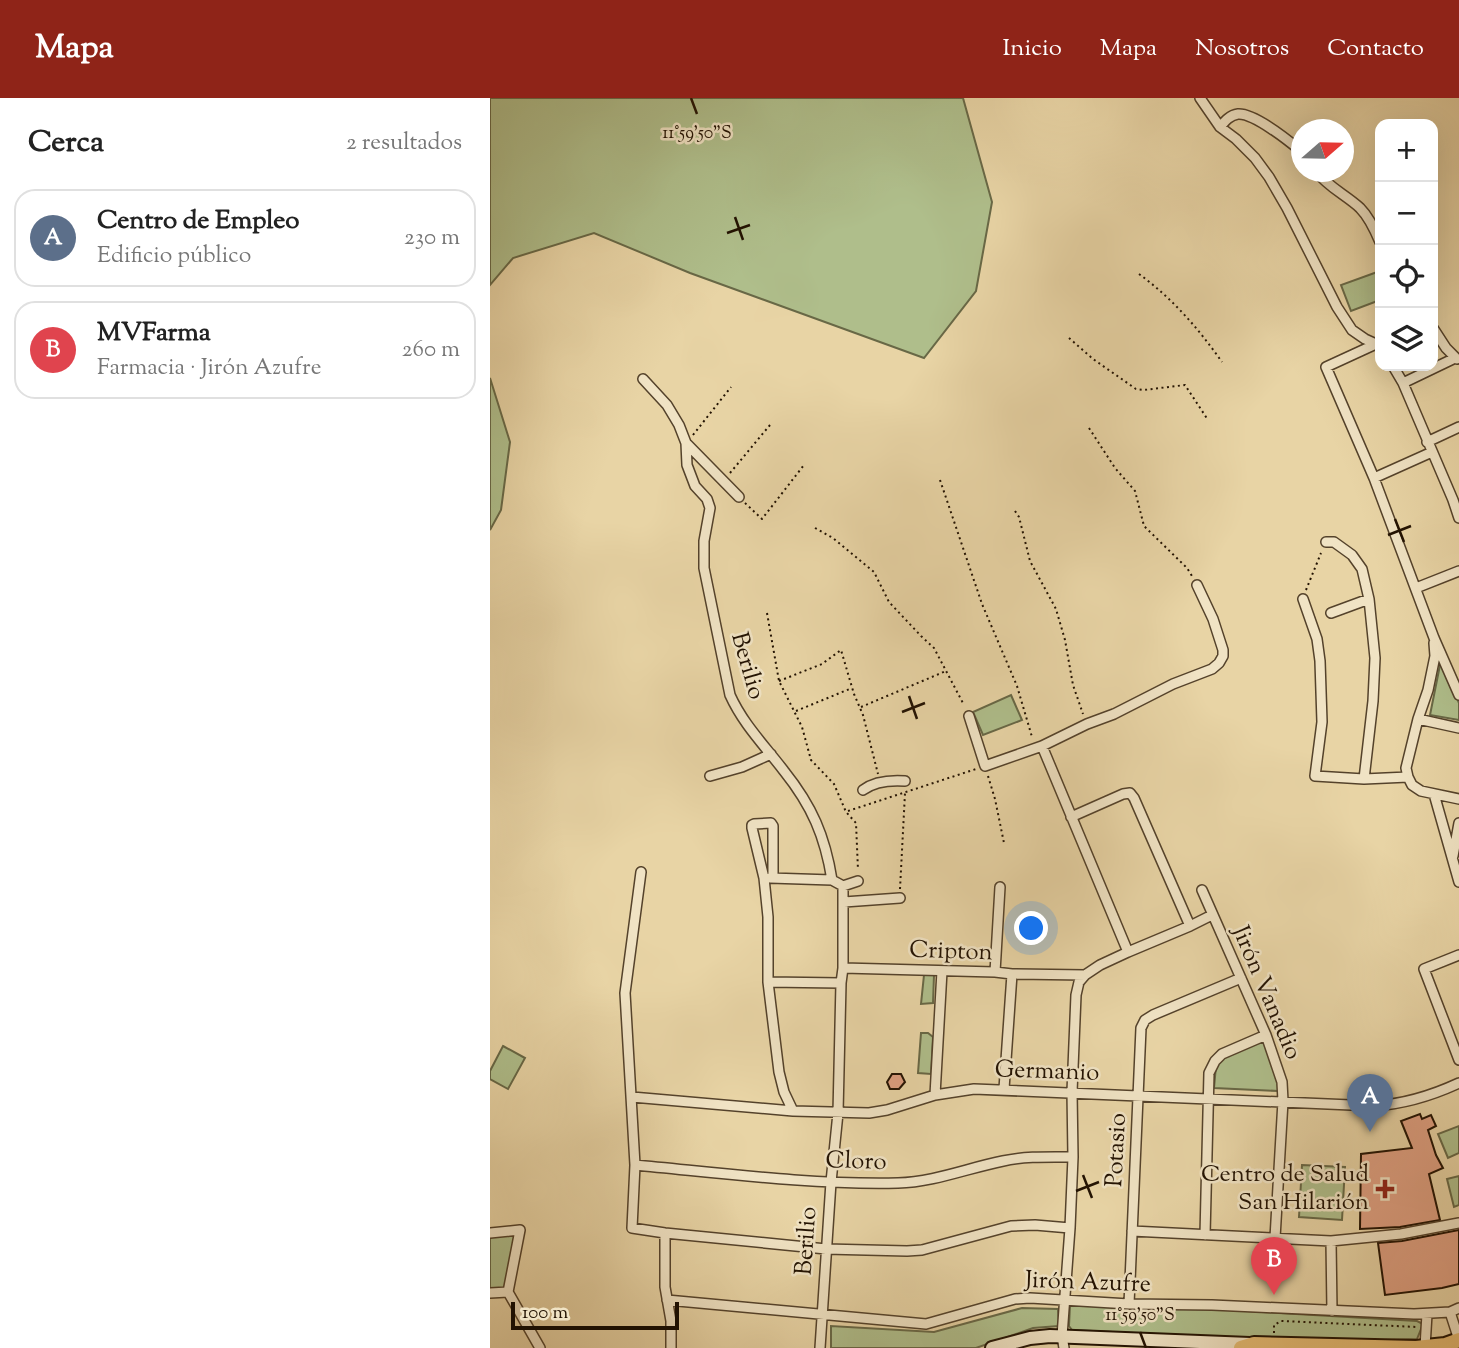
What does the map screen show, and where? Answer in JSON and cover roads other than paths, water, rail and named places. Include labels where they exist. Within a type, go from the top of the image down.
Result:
[{"type":"main road","points":[[1251,1347],[1425,1348],[1459,1340]]},
{"type":"street","points":[[1200,98],[1220,127],[1255,158],[1269,177],[1336,307],[1352,330],[1375,344]]},
{"type":"street","points":[[1220,127],[1235,114],[1247,114],[1291,144]]},
{"type":"street","points":[[1325,182],[1362,210],[1375,231]]},
{"type":"street","points":[[1403,383],[1457,359],[1438,336]]},
{"type":"street","points":[[1375,347],[1326,367],[1374,478],[1434,638],[1459,695]]},
{"type":"street","points":[[1396,371],[1427,442],[1456,498],[1459,518]]},
{"type":"street","points":[[643,379],[667,405],[686,443],[740,497]]},
{"type":"street","points":[[1427,442],[1459,427]]},
{"type":"street","name":"Berilio","points":[[686,443],[687,464],[695,486],[707,499],[710,508],[704,541],[704,568],[730,695],[746,723],[799,790],[820,828],[828,851],[832,880]]},
{"type":"street","points":[[1374,478],[1432,452]]},
{"type":"street","points":[[1326,542],[1334,542],[1353,555],[1362,569],[1369,599],[1375,658],[1364,779]]},
{"type":"street","points":[[1416,588],[1459,571]]},
{"type":"street","points":[[969,716],[985,766],[1039,747],[1173,684],[1212,669],[1219,663],[1223,650],[1198,584]]},
{"type":"street","points":[[1303,599],[1317,639],[1320,661],[1322,722],[1315,776],[1364,779],[1408,776]]},
{"type":"street","points":[[1331,614],[1369,599]]},
{"type":"street","points":[[1434,638],[1430,679],[1406,768],[1412,785],[1421,791],[1459,799]]},
{"type":"street","points":[[1418,719],[1459,728]]},
{"type":"street","points":[[1039,747],[1128,952]]},
{"type":"street","points":[[710,776],[742,767],[771,754]]},
{"type":"street","points":[[863,790],[880,782],[905,782]]},
{"type":"street","points":[[1071,817],[1130,793],[1135,798],[1190,926]]},
{"type":"street","points":[[1434,794],[1459,882]]},
{"type":"street","points":[[769,878],[752,828],[754,824],[771,823],[773,826],[769,878],[768,982],[779,1072],[793,1111]]},
{"type":"street","points":[[1453,858],[1459,823]]},
{"type":"street","points":[[640,872],[625,993],[635,1165],[632,1228],[826,1249],[906,1251],[922,1250],[1011,1226],[1070,1228]]},
{"type":"street","points":[[769,878],[832,880],[844,886],[858,881]]},
{"type":"street","name":"Berilio","points":[[820,1348],[838,1113],[841,983],[844,968],[844,886]]},
{"type":"street","points":[[995,972],[1000,887]]},
{"type":"street","name":"Jirón Vanadio","points":[[1202,890],[1266,1035],[1282,1082],[1275,1238]]},
{"type":"street","points":[[844,902],[900,898]]},
{"type":"street","points":[[1063,1342],[1073,1157],[1072,1092],[1076,995],[1079,982],[1100,965],[1212,915]]},
{"type":"street","points":[[1459,955],[1424,969],[1459,1060]]},
{"type":"street","name":"Cripton","points":[[844,968],[1085,975]]},
{"type":"street","points":[[935,1095],[942,971]]},
{"type":"street","points":[[1004,1089],[1012,974]]},
{"type":"street","name":"Potasio","points":[[1129,1304],[1141,1028],[1145,1020],[1153,1015],[1241,978]]},
{"type":"street","points":[[768,982],[841,983]]},
{"type":"street","points":[[1205,1235],[1209,1073],[1222,1054],[1266,1035]]},
{"type":"street","name":"Germanio","points":[[632,1097],[838,1113],[887,1110],[935,1095],[974,1089],[1394,1105],[1434,1094],[1459,1083]]},
{"type":"street","name":"Cloro","points":[[635,1165],[831,1182],[899,1183],[919,1181],[1023,1157],[1073,1157]]},
{"type":"street","points":[[1132,1231],[1331,1241],[1401,1234],[1459,1223]]},
{"type":"street","points":[[490,1233],[520,1230],[508,1292],[540,1348]]},
{"type":"street","points":[[665,1233],[665,1287],[671,1321],[671,1348]]},
{"type":"street","points":[[1331,1241],[1332,1311]]},
{"type":"street","points":[[490,1293],[508,1292]]},
{"type":"street","name":"Jirón Azufre","points":[[667,1300],[926,1324],[1030,1298],[1427,1314],[1454,1310]]},
{"type":"street","points":[[1454,1310],[1459,1340]]},
{"type":"street","points":[[1425,1348],[1427,1314]]},
{"type":"street","points":[[992,1348],[1030,1338],[1063,1342],[1251,1347]]},
{"type":"place","name":"Centro de Empleo","points":[[1370,1132]]},
{"type":"place","name":"Centro de Salud San Hilarión","points":[[1385,1189]]},
{"type":"place","name":"MVFarma","points":[[1274,1295]]}]
